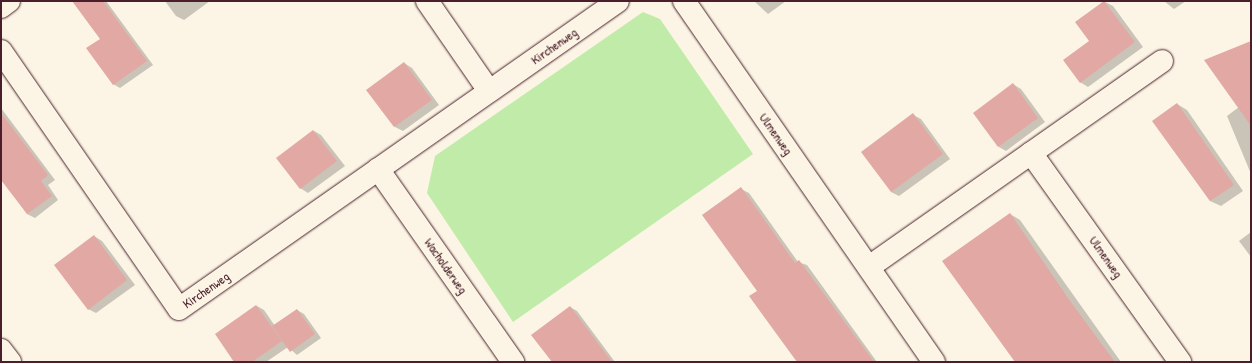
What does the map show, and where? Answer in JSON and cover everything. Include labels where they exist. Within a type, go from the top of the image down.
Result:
[{"type":"street","points":[[1,7],[9,1]]},
{"type":"street","points":[[427,1],[489,91]]},
{"type":"street","name":"Kirchenweg","points":[[1,51],[179,309],[618,1]]},
{"type":"street","name":"Ulmenweg","points":[[684,1],[934,362]]},
{"type":"street","points":[[869,267],[1162,61]]},
{"type":"street","name":"Ulmenweg","points":[[1031,153],[1180,362]]},
{"type":"street","name":"Wacholderweg","points":[[378,169],[513,362]]},
{"type":"street","points":[[1,350],[10,362]]},
{"type":"green space","points":[[643,12],[660,19],[753,154],[513,322],[427,193],[435,156]]},
{"type":"building","points":[[72,1],[103,1],[147,61],[113,85],[86,48],[100,39]]},
{"type":"building","points":[[1104,1],[1135,42],[1080,83],[1063,60],[1089,41],[1075,22]]},
{"type":"building","points":[[1251,41],[1251,126],[1204,60]]},
{"type":"building","points":[[404,62],[432,100],[394,127],[366,90]]},
{"type":"building","points":[[1013,83],[1038,118],[998,147],[973,113]]},
{"type":"building","points":[[1177,103],[1234,185],[1210,201],[1152,121]]},
{"type":"building","points":[[1,113],[48,175],[41,181],[52,196],[27,214],[1,180]]},
{"type":"building","points":[[913,113],[943,154],[891,192],[861,152]]},
{"type":"building","points":[[313,130],[337,161],[300,189],[276,158]]},
{"type":"building","points":[[741,187],[795,263],[799,260],[874,362],[797,362],[749,296],[757,291],[702,215]]},
{"type":"building","points":[[1010,213],[1070,301],[1115,362],[1015,362],[942,261]]},
{"type":"building","points":[[94,235],[127,280],[88,310],[54,265]]},
{"type":"building","points":[[256,305],[282,341],[252,362],[234,362],[215,334]]},
{"type":"building","points":[[570,306],[612,362],[552,362],[531,335]]},
{"type":"building","points":[[297,309],[315,334],[290,352],[272,326]]}]
